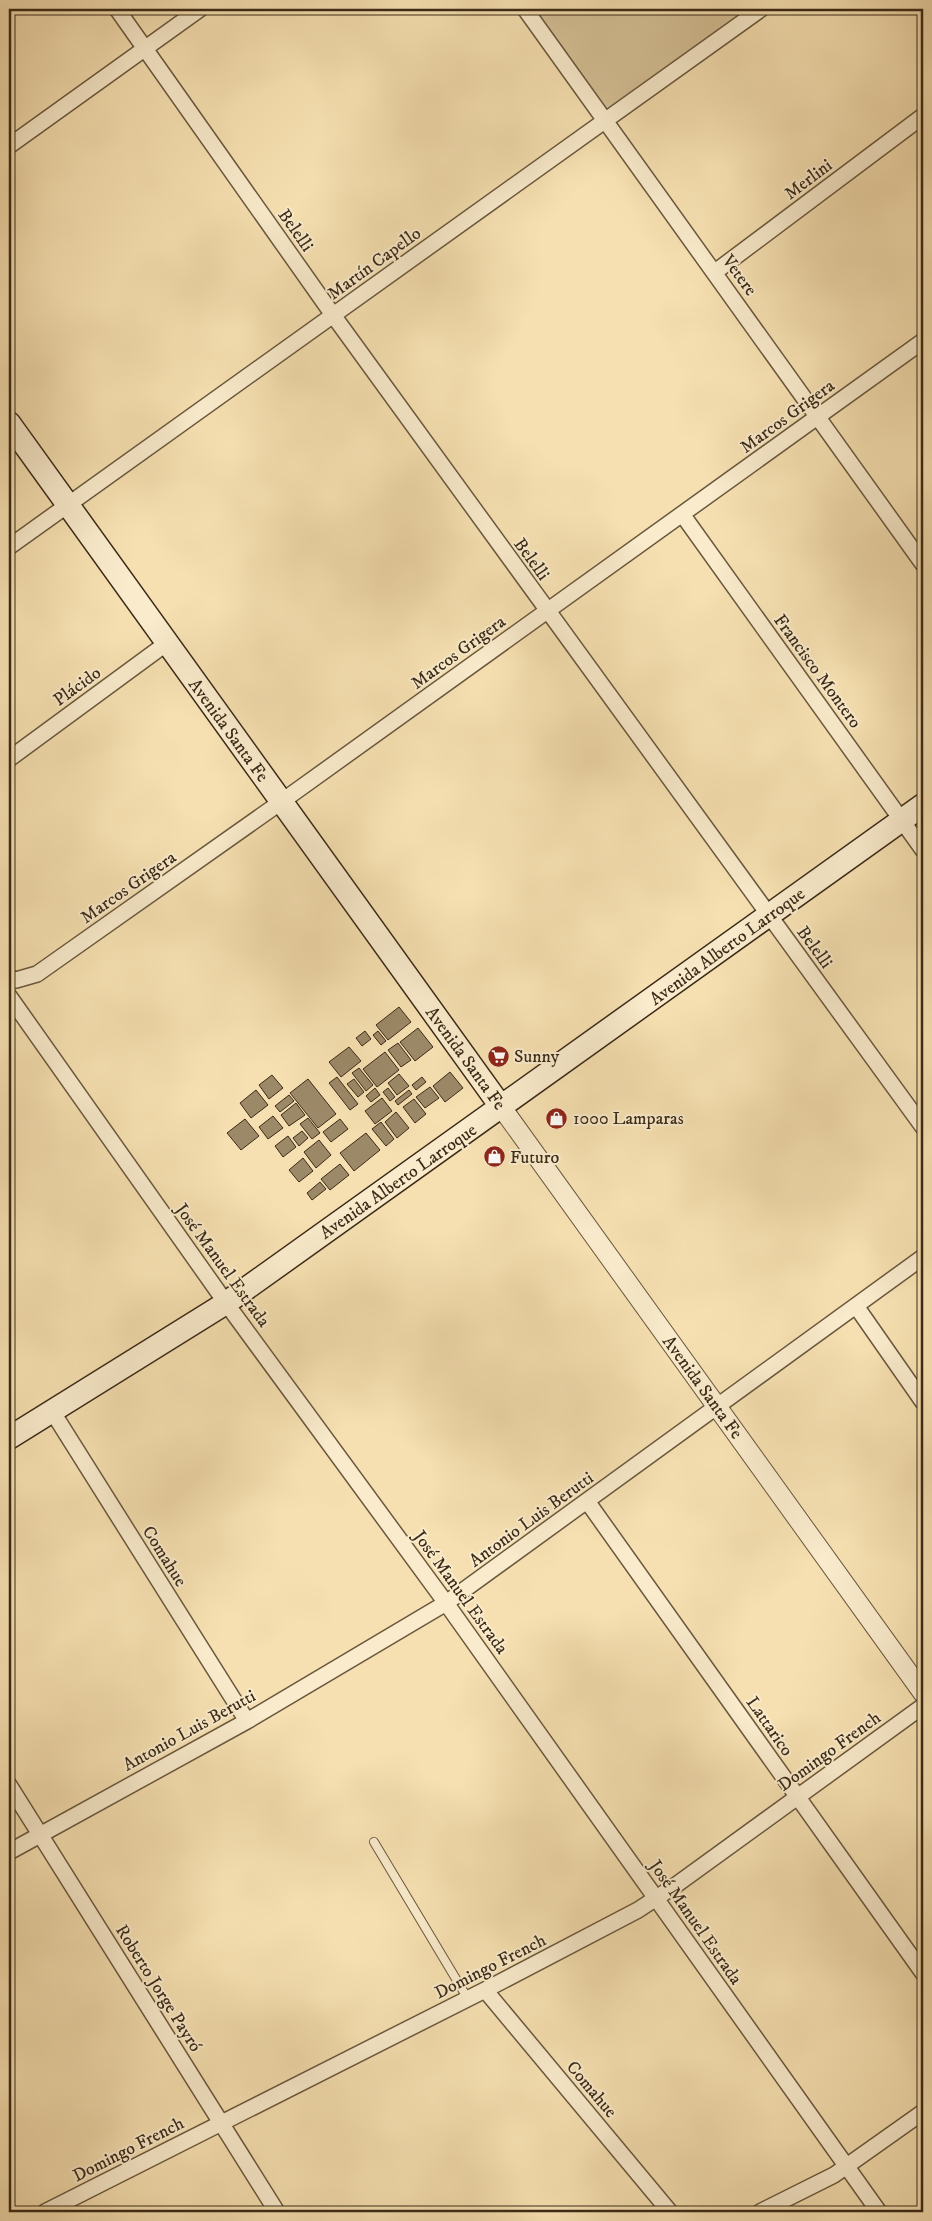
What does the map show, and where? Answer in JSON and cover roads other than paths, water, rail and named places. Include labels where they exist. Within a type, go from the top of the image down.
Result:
[{"type":"main road","name":"Avenida Santa Fe","points":[[9,423],[502,1108]]},
{"type":"main road","name":"Avenida Alberto Larroque","points":[[9,1438],[226,1302],[502,1108],[923,805]]},
{"type":"street","name":"Belelli","points":[[117,9],[333,315],[923,1127]]},
{"type":"street","points":[[9,146],[200,9]]},
{"type":"street","name":"Vetere","points":[[525,9],[923,564]]},
{"type":"street","name":"Martín Capello","points":[[9,548],[761,9]]},
{"type":"street","name":"Merlini","points":[[714,272],[923,116]]},
{"type":"street","name":"Marcos Grigera","points":[[9,978],[21,979],[37,974],[281,802],[923,341]]},
{"type":"street","name":"Francisco Montero","points":[[682,514],[923,850]]},
{"type":"street","name":"Plácido","points":[[9,759],[167,643]]},
{"type":"street","name":"José Manuel Estrada","points":[[9,996],[226,1302],[446,1603],[879,2212]]},
{"type":"street","name":"Avenida Santa Fe","points":[[502,1108],[923,1693]]},
{"type":"street","name":"Antonio Luis Berutti","points":[[9,1852],[247,1721],[446,1603],[923,1257]]},
{"type":"street","points":[[856,1306],[923,1402]]},
{"type":"street","name":"Comahue","points":[[52,1411],[247,1721]]},
{"type":"street","name":"Lattarico","points":[[587,1501],[923,1973]]},
{"type":"street","name":"Domingo French","points":[[45,2212],[468,1999],[656,1899],[923,1706]]},
{"type":"street","name":"Roberto Jorge Payró","points":[[9,1785],[277,2212]]},
{"type":"street","name":"Comahue","points":[[485,1990],[670,2212]]},
{"type":"street","points":[[760,2212],[846,2166],[923,2112]]},
{"type":"lane","points":[[374,1842],[468,1999]]},
{"type":"place","name":"Sunny","points":[[498,1056]]},
{"type":"place","name":"1000 Lamparas","points":[[557,1118]]},
{"type":"place","name":"Futuro","points":[[494,1157]]}]
